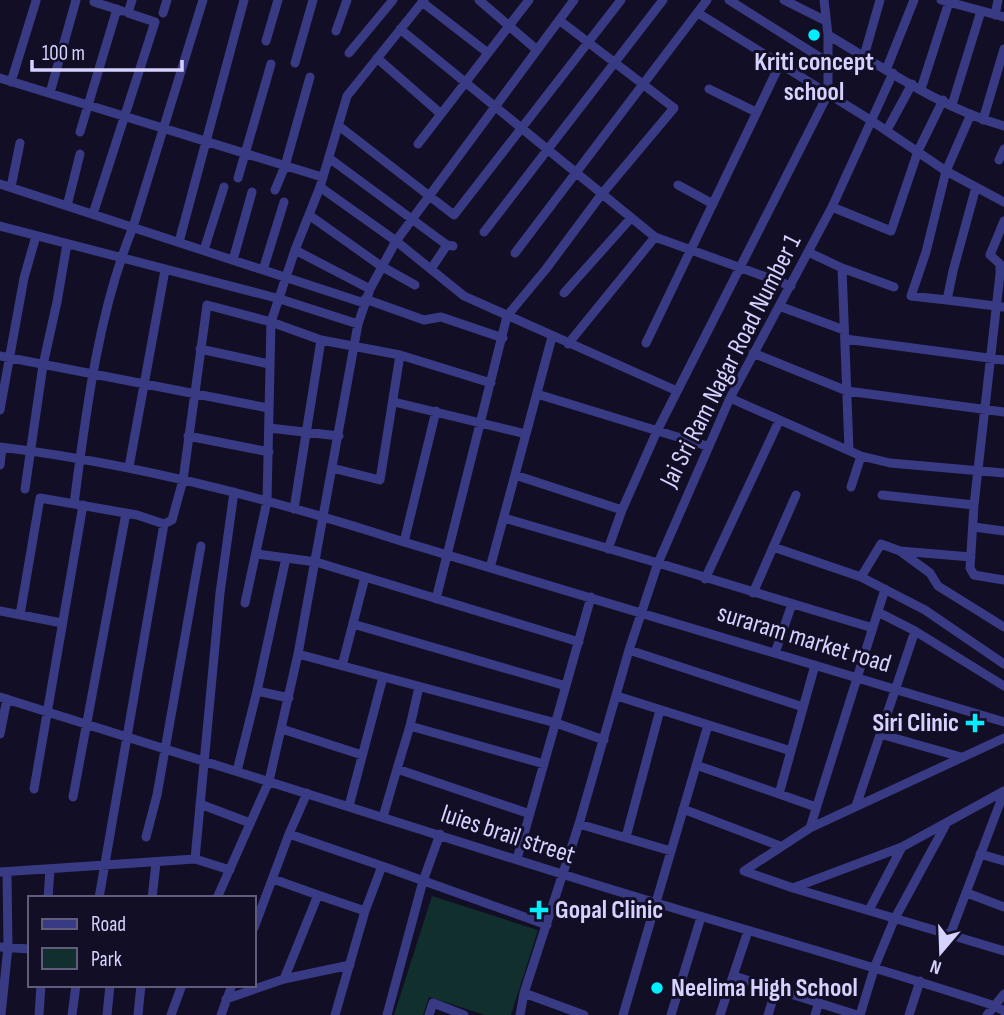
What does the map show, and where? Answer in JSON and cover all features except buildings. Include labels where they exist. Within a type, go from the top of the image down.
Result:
[{"type":"street","points":[[50,93],[76,0]]},
{"type":"street","points":[[128,13],[132,0]]},
{"type":"street","points":[[163,13],[167,0]]},
{"type":"street","points":[[34,789],[62,623],[78,504],[80,458],[93,375],[121,259],[134,228],[203,0]]},
{"type":"street","points":[[179,242],[244,0]]},
{"type":"street","points":[[266,41],[278,0]]},
{"type":"street","points":[[295,63],[313,0]]},
{"type":"street","points":[[336,31],[347,0]]},
{"type":"street","points":[[349,53],[393,0]]},
{"type":"street","points":[[479,0],[537,50]]},
{"type":"street","points":[[418,144],[529,0]]},
{"type":"street","points":[[219,896],[269,781],[282,729],[316,562],[353,346],[365,301],[396,241],[574,0]]},
{"type":"street","points":[[339,126],[454,215],[621,0]]},
{"type":"street","points":[[484,232],[663,0]]},
{"type":"street","points":[[515,253],[707,0]]},
{"type":"street","points":[[729,0],[829,63]]},
{"type":"street","points":[[784,0],[826,21]]},
{"type":"street","points":[[608,550],[622,510],[657,431],[828,94],[828,34],[824,0]]},
{"type":"street","points":[[864,56],[880,0]]},
{"type":"street","name":"Jai Sri Ram Nagar Road Number 1","points":[[520,1015],[524,993],[579,824],[629,650],[658,563],[730,398],[832,207],[873,121],[914,0]]},
{"type":"street","points":[[887,130],[917,87],[945,1],[960,2],[999,16],[998,0]]},
{"type":"street","points":[[12,82],[36,1]]},
{"type":"street","points":[[91,1],[155,22],[93,214]]},
{"type":"street","points":[[245,603],[267,501],[271,322],[320,187],[347,96],[423,1],[488,53]]},
{"type":"street","points":[[80,132],[117,9]]},
{"type":"street","points":[[832,207],[891,231],[918,151],[947,103],[981,11]]},
{"type":"street","points":[[698,13],[873,121],[946,171],[1004,202]]},
{"type":"street","points":[[436,599],[507,316],[601,195],[674,108],[559,20]]},
{"type":"street","points":[[400,29],[655,237],[790,286]]},
{"type":"street","points":[[828,34],[947,103],[983,120],[1004,126]]},
{"type":"street","points":[[983,120],[1004,49]]},
{"type":"street","points":[[377,58],[441,114]]},
{"type":"street","points":[[238,178],[271,64]]},
{"type":"street","points":[[646,343],[780,64]]},
{"type":"street","points":[[275,190],[285,166],[310,77]]},
{"type":"street","points":[[0,78],[322,177]]},
{"type":"street","points":[[709,89],[756,112]]},
{"type":"street","points":[[971,114],[946,171],[926,252],[911,296],[1000,307]]},
{"type":"street","points":[[10,187],[20,142]]},
{"type":"street","points":[[999,160],[1004,149]]},
{"type":"street","points":[[67,206],[80,154]]},
{"type":"street","points":[[329,158],[450,246],[431,269]]},
{"type":"street","points":[[0,184],[424,320],[441,317],[503,338]]},
{"type":"street","points":[[678,185],[713,204]]},
{"type":"street","points":[[204,250],[224,187]]},
{"type":"street","points":[[320,187],[396,241],[464,296],[677,391]]},
{"type":"street","points":[[947,300],[976,187]]},
{"type":"street","points":[[233,260],[252,192]]},
{"type":"street","points":[[263,270],[284,202]]},
{"type":"street","points":[[309,215],[381,266],[415,285]]},
{"type":"street","points":[[564,293],[631,218]]},
{"type":"street","points":[[1004,221],[990,255],[1002,264],[1000,307],[974,505],[970,568],[974,575],[1004,580]]},
{"type":"street","points":[[0,226],[280,299],[358,324]]},
{"type":"street","points":[[0,410],[4,357],[36,236]]},
{"type":"street","points":[[568,344],[655,237]]},
{"type":"street","points":[[25,489],[43,365],[58,302],[67,244]]},
{"type":"street","points":[[295,250],[370,289]]},
{"type":"street","points":[[808,252],[894,287]]},
{"type":"street","points":[[842,268],[849,450]]},
{"type":"street","points":[[129,467],[165,270]]},
{"type":"street","points":[[20,615],[40,498],[126,513],[164,524],[172,520],[183,480],[206,305],[271,322],[321,340],[400,355],[491,383]]},
{"type":"street","points":[[779,306],[845,334],[1004,360]]},
{"type":"street","points":[[490,568],[552,337]]},
{"type":"street","points":[[294,509],[321,340]]},
{"type":"street","points":[[201,349],[269,364]]},
{"type":"street","points":[[753,353],[847,391],[1004,412]]},
{"type":"street","points":[[332,468],[380,480],[400,355]]},
{"type":"street","points":[[4,357],[268,408]]},
{"type":"street","points":[[537,394],[707,446]]},
{"type":"street","points":[[730,398],[861,456],[890,463],[1004,473]]},
{"type":"street","points":[[394,401],[526,434]]},
{"type":"street","points":[[404,542],[436,411]]},
{"type":"street","points":[[705,579],[779,421]]},
{"type":"street","points":[[269,428],[339,436]]},
{"type":"street","points":[[188,436],[270,452]]},
{"type":"street","points":[[0,465],[1,447]]},
{"type":"street","name":"suraram market road","points":[[1,447],[129,467],[324,516],[1004,722]]},
{"type":"street","points":[[851,487],[861,456]]},
{"type":"street","points":[[515,475],[622,510]]},
{"type":"street","points":[[195,859],[220,593],[234,492]]},
{"type":"street","points":[[753,593],[796,495]]},
{"type":"street","points":[[882,495],[974,505]]},
{"type":"street","points":[[73,796],[126,513]]},
{"type":"street","points":[[503,519],[873,628]]},
{"type":"street","points":[[99,896],[164,524]]},
{"type":"street","points":[[974,527],[1004,531]]},
{"type":"street","points":[[861,577],[881,544],[900,551],[971,557]]},
{"type":"street","points":[[146,837],[158,795],[201,546]]},
{"type":"street","points":[[773,547],[861,577],[885,589],[954,628],[1004,664]]},
{"type":"street","points":[[900,551],[930,573],[938,586],[1004,627]]},
{"type":"street","points":[[257,554],[316,562],[579,642]]},
{"type":"street","points":[[237,771],[286,558]]},
{"type":"street","points":[[342,666],[365,577]]},
{"type":"street","points":[[810,828],[885,589]]},
{"type":"street","points":[[517,859],[592,597]]},
{"type":"street","points":[[775,653],[792,604]]},
{"type":"street","points":[[0,611],[62,623]]},
{"type":"street","points":[[878,612],[915,631],[1004,686]]},
{"type":"street","points":[[353,624],[566,687]]},
{"type":"street","points":[[856,806],[915,631]]},
{"type":"street","points":[[629,650],[803,707]]},
{"type":"street","points":[[298,654],[556,723],[604,740]]},
{"type":"street","points":[[779,794],[815,665]]},
{"type":"street","points":[[349,806],[383,677]]},
{"type":"street","points":[[383,817],[419,687]]},
{"type":"street","points":[[257,691],[289,698]]},
{"type":"street","points":[[617,696],[791,751]]},
{"type":"street","points":[[0,734],[3,698]]},
{"type":"street","name":"luies brail street","points":[[3,698],[748,932],[875,966],[1004,1011]]},
{"type":"street","points":[[626,837],[660,710]]},
{"type":"street","points":[[623,1015],[708,725]]},
{"type":"street","points":[[410,726],[544,764]]},
{"type":"street","points":[[282,729],[362,755]]},
{"type":"street","points":[[880,734],[961,757]]},
{"type":"street","points":[[1004,738],[810,828],[744,871],[894,920],[1004,951]]},
{"type":"street","points":[[696,765],[816,807]]},
{"type":"street","points":[[397,769],[530,814]]},
{"type":"street","points":[[257,911],[273,879],[307,793]]},
{"type":"street","points":[[793,888],[902,847],[1003,793]]},
{"type":"street","points":[[950,935],[1003,793]]},
{"type":"street","points":[[200,804],[250,823]]},
{"type":"street","points":[[683,809],[780,846]]},
{"type":"street","points":[[579,824],[671,851]]},
{"type":"street","points":[[734,976],[859,1015],[894,920],[946,824]]},
{"type":"street","points":[[289,834],[547,925]]},
{"type":"street","points":[[387,1015],[423,881],[440,834]]},
{"type":"street","points":[[869,911],[902,847]]},
{"type":"street","points":[[980,854],[1004,861]]},
{"type":"street","points":[[1,1015],[3,872],[195,859],[230,870]]},
{"type":"street","points":[[152,896],[156,863]]},
{"type":"street","points":[[335,1015],[365,911],[382,866]]},
{"type":"street","points":[[48,896],[50,870]]},
{"type":"street","points":[[273,879],[365,911]]},
{"type":"street","points":[[967,893],[1004,907]]},
{"type":"street","points":[[284,979],[318,895]]},
{"type":"street","points":[[671,1015],[701,917]]},
{"type":"street","points":[[720,1015],[748,932]]},
{"type":"street","points":[[4,947],[28,949]]},
{"type":"street","points":[[226,999],[284,979],[350,965]]},
{"type":"street","points":[[909,1015],[920,981]]},
{"type":"street","points":[[39,1015],[41,987]]},
{"type":"street","points":[[72,1015],[76,987]]},
{"type":"street","points":[[107,1015],[110,987]]},
{"type":"street","points":[[138,1015],[141,987]]},
{"type":"street","points":[[172,1015],[181,987]]},
{"type":"street","points":[[220,1015],[231,987]]},
{"type":"street","points":[[768,1015],[776,989]]},
{"type":"street","points":[[524,993],[583,1015]]},
{"type":"street","points":[[987,1015],[1004,994]]},
{"type":"street","points":[[815,1015],[819,1002]]},
{"type":"street","points":[[429,1015],[433,1003],[464,1015]]},
{"type":"green space","points":[[432,896],[538,930],[511,1015],[485,1015],[429,997],[423,1015],[394,1015]]},
{"type":"place","name":"Kriti concept school","points":[[814,35]]},
{"type":"place","name":"Siri Clinic","points":[[975,723]]},
{"type":"place","name":"Gopal Clinic","points":[[539,910]]},
{"type":"place","name":"Neelima High School","points":[[657,988]]}]
